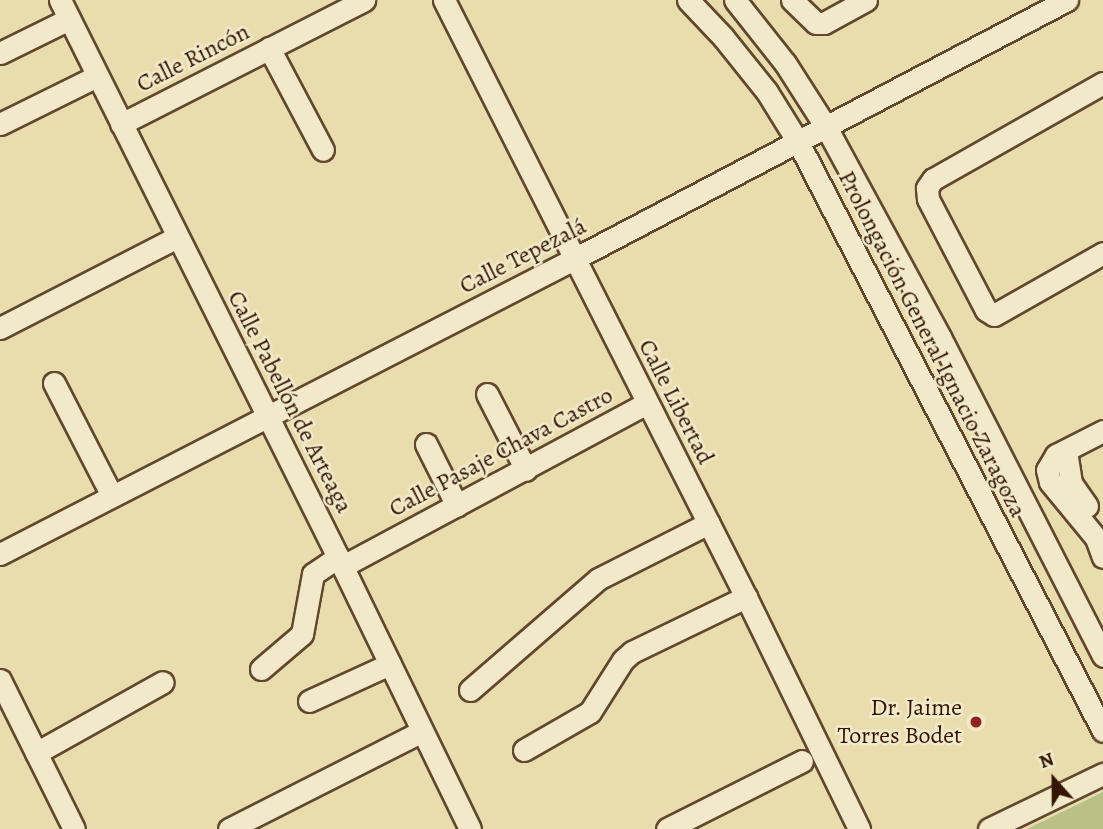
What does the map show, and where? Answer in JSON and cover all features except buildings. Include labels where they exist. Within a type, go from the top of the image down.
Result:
[{"type":"street","name":"Calle Rincón","points":[[121,124],[364,0]]},
{"type":"street","name":"Calle Libertad","points":[[444,0],[646,404],[709,523],[859,829]]},
{"type":"street","name":"Prolongación General Ignacio Zaragoza","points":[[688,0],[723,37],[767,92],[798,142],[1103,731]]},
{"type":"street","name":"Prolongación General Ignacio Zaragoza","points":[[735,0],[777,54],[827,127],[940,337],[1103,656]]},
{"type":"street","points":[[792,0],[816,23],[824,23],[866,0]]},
{"type":"street","name":"Calle Tepezalá","points":[[0,554],[575,259],[1067,0]]},
{"type":"street","points":[[0,52],[64,9]]},
{"type":"street","name":"Calle Pabellón de Arteaga","points":[[64,9],[341,562],[470,829]]},
{"type":"street","points":[[269,48],[323,150]]},
{"type":"street","points":[[0,124],[97,76]]},
{"type":"street","points":[[1103,83],[933,179],[927,188],[928,199],[986,310],[993,315],[1103,253]]},
{"type":"street","points":[[0,328],[177,237]]},
{"type":"street","points":[[54,383],[111,496]]},
{"type":"street","points":[[487,394],[526,470]]},
{"type":"street","name":"Calle Pasaje Chava Castro","points":[[261,669],[302,634],[313,574],[457,506],[646,404]]},
{"type":"street","points":[[1100,439],[1056,455],[1049,464],[1050,482],[1071,504],[1096,538],[1103,557]]},
{"type":"street","points":[[426,444],[457,506]]},
{"type":"street","points":[[1066,451],[1071,484],[1103,526]]},
{"type":"street","points":[[470,690],[598,579],[709,523]]},
{"type":"street","points":[[524,750],[590,712],[632,652],[746,597]]},
{"type":"street","points":[[309,701],[390,664]]},
{"type":"street","points":[[0,680],[74,829]]},
{"type":"street","points":[[36,753],[163,682]]},
{"type":"street","points":[[229,829],[422,731]]},
{"type":"street","points":[[667,829],[802,761]]},
{"type":"street","points":[[989,829],[1103,774]]},
{"type":"green space","points":[[1103,792],[1103,829],[1027,829]]},
{"type":"place","name":"Dr. Jaime Torres Bodet","points":[[976,722]]}]
